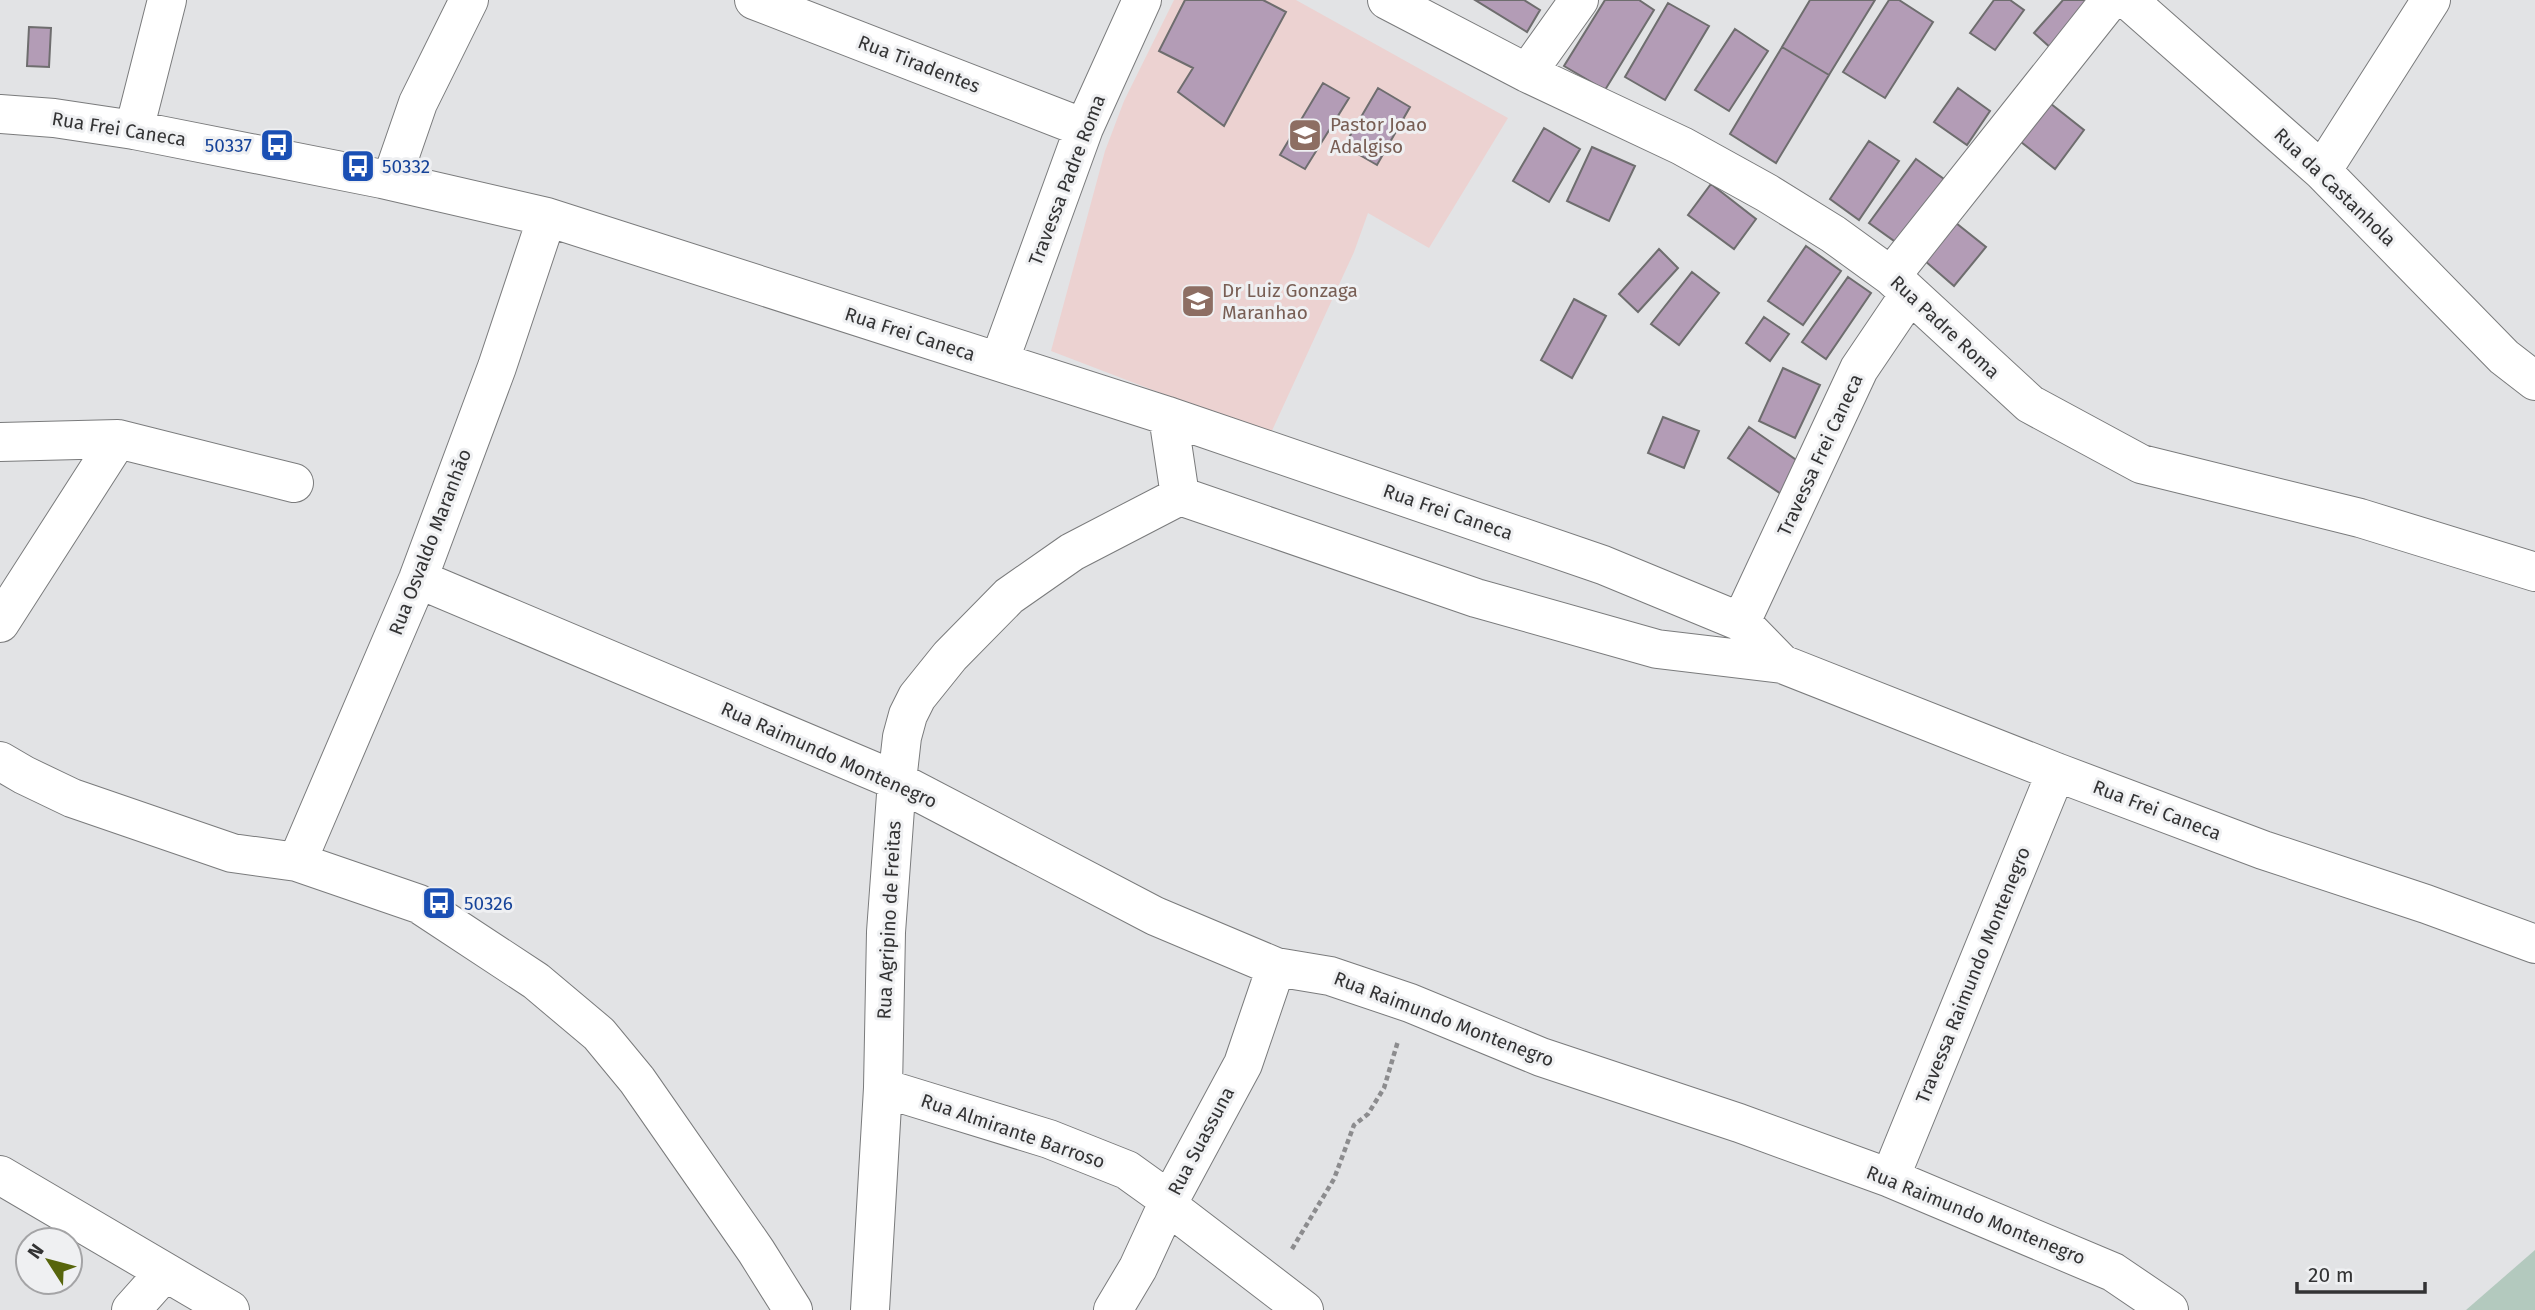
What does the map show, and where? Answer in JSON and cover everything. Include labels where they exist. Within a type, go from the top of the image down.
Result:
[{"type":"street","points":[[134,130],[156,34],[167,0]]},
{"type":"street","points":[[391,181],[418,103],[469,0]]},
{"type":"street","name":"Rua Tiradentes","points":[[754,0],[1084,128]]},
{"type":"street","name":"Travessa Padre Roma","points":[[999,362],[1084,128],[1142,0]]},
{"type":"street","name":"Rua Padre Roma","points":[[1387,0],[1527,73],[1682,146],[1767,193],[1833,234],[1900,285],[2030,404],[2141,464],[2360,518],[2535,572]]},
{"type":"street","points":[[1527,73],[1579,0]]},
{"type":"street","name":"Travessa Frei Caneca","points":[[1741,622],[1900,285],[2110,0]]},
{"type":"street","name":"Rua da Castanhola","points":[[2128,0],[2322,171],[2528,368]]},
{"type":"street","points":[[2322,171],[2431,0]]},
{"type":"street","name":"Rua Frei Caneca","points":[[2,113],[134,130],[391,181],[547,217],[1168,416],[1603,565],[1741,622],[1782,664]]},
{"type":"street","name":"Rua Osvaldo Maranhão","points":[[297,862],[418,579],[498,367],[547,217]]},
{"type":"street","points":[[1168,416],[1180,496]]},
{"type":"street","points":[[0,442],[118,439],[294,483]]},
{"type":"street","points":[[0,623],[118,439]]},
{"type":"street","name":"Rua Frei Caneca","points":[[1180,496],[1476,598],[1631,642],[1657,649],[1782,664],[2263,850],[2426,904],[2535,944]]},
{"type":"street","name":"Rua Agripino de Freitas","points":[[870,1310],[883,1088],[886,932],[897,781],[902,737],[908,715],[917,697],[950,656],[1009,596],[1072,552],[1180,496]]},
{"type":"street","name":"Rua Raimundo Montenegro","points":[[418,579],[897,781],[1155,916],[1276,967],[1330,976],[1410,1003],[1541,1057],[1739,1123],[1891,1178],[2113,1272],[2169,1310]]},
{"type":"street","points":[[0,761],[72,798],[232,853],[297,862],[419,904],[537,981],[599,1034],[637,1080],[756,1251],[793,1310]]},
{"type":"street","name":"Travessa Raimundo Montenegro","points":[[1891,1178],[2056,772]]},
{"type":"street","name":"Rua Suassuna","points":[[1113,1310],[1138,1268],[1167,1205],[1243,1064],[1276,967]]},
{"type":"street","name":"Rua Almirante Barroso","points":[[883,1088],[1049,1139],[1127,1170],[1159,1194],[1167,1205],[1304,1310]]},
{"type":"street","points":[[0,1175],[230,1310]]},
{"type":"street","points":[[131,1310],[164,1273]]},
{"type":"path","points":[[1269,1285],[1334,1179],[1354,1125],[1368,1114],[1384,1088],[1410,1003]]},
{"type":"shaded area","points":[[1174,0],[1296,0],[1508,118],[1429,248],[1368,213],[1354,252],[1270,435],[1051,351],[1105,151],[1124,101]]},
{"type":"green space","points":[[2535,1250],[2535,1310],[2466,1310]]},
{"type":"building","points":[[1185,0],[1263,0],[1286,12],[1224,126],[1178,92],[1193,68],[1159,51]]},
{"type":"building","points":[[1475,0],[1524,0],[1540,10],[1527,32]]},
{"type":"building","points":[[1605,0],[1639,0],[1654,10],[1605,90],[1564,66]]},
{"type":"building","points":[[1810,0],[1875,0],[1829,75],[1782,47]]},
{"type":"building","points":[[1889,0],[1899,0],[1933,22],[1885,98],[1843,72]]},
{"type":"building","points":[[1994,0],[2010,0],[2024,10],[1995,50],[1970,33]]},
{"type":"building","points":[[2063,0],[2094,0],[2052,49],[2034,33]]},
{"type":"building","points":[[1668,3],[1709,26],[1665,100],[1625,77]]},
{"type":"building","points":[[29,27],[51,28],[49,67],[27,66]]},
{"type":"building","points":[[1735,29],[1768,51],[1729,111],[1695,90]]},
{"type":"building","points":[[1782,47],[1829,75],[1776,163],[1730,134]]},
{"type":"building","points":[[1323,83],[1349,98],[1305,169],[1280,155]]},
{"type":"building","points":[[1378,88],[1410,107],[1377,165],[1344,146]]},
{"type":"building","points":[[1958,88],[1990,111],[1967,145],[1934,122]]},
{"type":"building","points":[[2041,96],[2084,130],[2055,169],[2011,134]]},
{"type":"building","points":[[1544,128],[1580,149],[1549,202],[1513,181]]},
{"type":"building","points":[[1869,141],[1899,161],[1859,220],[1830,199]]},
{"type":"building","points":[[1592,147],[1635,166],[1609,221],[1567,201]]},
{"type":"building","points":[[1916,159],[1944,179],[1897,243],[1869,223]]},
{"type":"building","points":[[1711,184],[1756,219],[1734,249],[1688,215]]},
{"type":"building","points":[[1956,223],[1986,247],[1954,286],[1925,261]]},
{"type":"building","points":[[1806,246],[1841,271],[1803,325],[1768,301]]},
{"type":"building","points":[[1659,249],[1678,268],[1638,312],[1619,294]]},
{"type":"building","points":[[1692,272],[1719,293],[1679,345],[1651,324]]},
{"type":"building","points":[[1848,277],[1871,293],[1826,359],[1802,342]]},
{"type":"building","points":[[1574,299],[1606,316],[1572,378],[1541,360]]},
{"type":"building","points":[[1764,317],[1789,334],[1770,361],[1746,343]]},
{"type":"building","points":[[1783,368],[1820,385],[1795,438],[1759,421]]},
{"type":"building","points":[[1663,417],[1699,431],[1684,468],[1648,453]]},
{"type":"building","points":[[1749,427],[1802,464],[1781,494],[1728,458]]},
{"type":"place","name":"Pastor Joao Adalgiso","points":[[1305,135]]},
{"type":"place","name":"50337","points":[[277,145]]},
{"type":"place","name":"50332","points":[[358,166]]},
{"type":"place","name":"Dr Luiz Gonzaga Maranhao","points":[[1198,301]]},
{"type":"place","name":"50326","points":[[439,903]]}]
